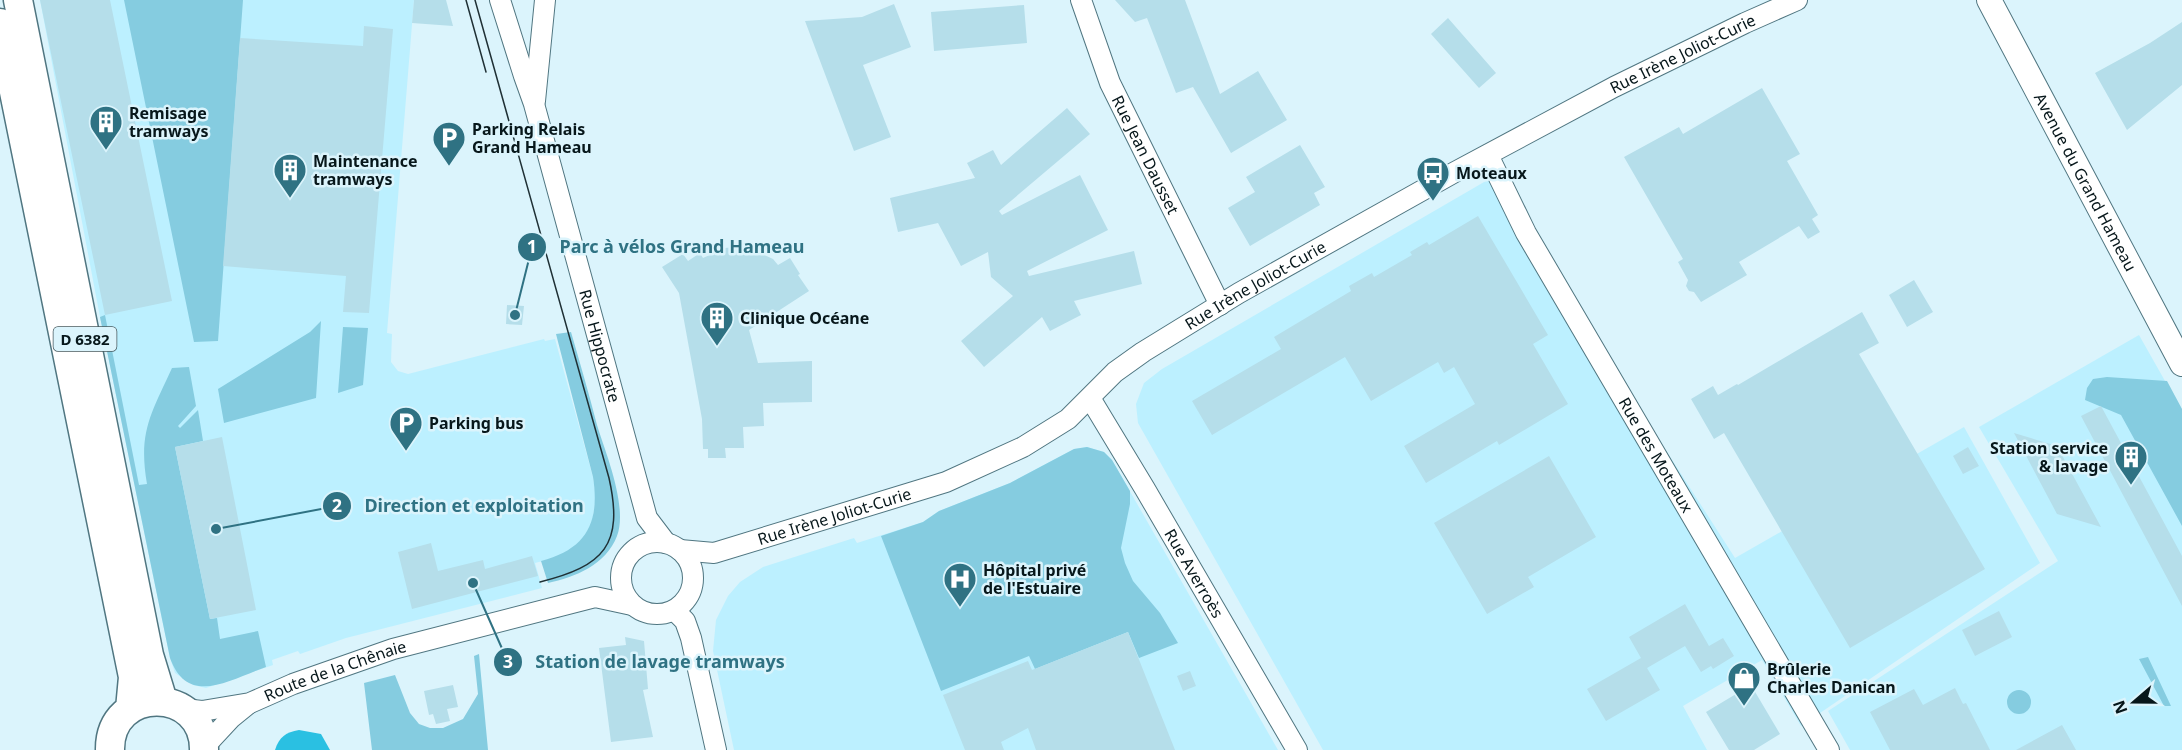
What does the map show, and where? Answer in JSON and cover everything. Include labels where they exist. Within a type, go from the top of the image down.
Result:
[{"type":"highway","name":"D 6382","points":[[18,0],[149,655],[174,705]]},
{"type":"highway","name":"D 6382","points":[[0,23],[133,677],[130,709]]},
{"type":"highway","points":[[108,748],[113,730],[120,718],[130,709],[152,701],[174,705],[199,726],[204,748]]},
{"type":"main road","name":"Avenue du Grand Hameau","points":[[1989,0],[2182,364]]},
{"type":"street","name":"Rue Hippocrate","points":[[500,0],[534,104],[647,518],[673,546]]},
{"type":"street","name":"Rue Hippocrate","points":[[534,104],[545,0]]},
{"type":"street","name":"Rue Jean Dausset","points":[[1080,0],[1110,83],[1220,305]]},
{"type":"street","name":"Rue Irène Joliot-Curie","points":[[673,546],[714,553],[945,482],[1023,447],[1068,419],[1115,372],[1220,305],[1434,183],[1614,87],[1797,0]]},
{"type":"street","name":"Rue des Moteaux","points":[[1488,155],[1526,233],[1829,750]]},
{"type":"street","name":"Rue Averroès","points":[[1090,398],[1146,489],[1297,750]]},
{"type":"street","points":[[638,548],[647,518]]},
{"type":"street","points":[[656,542],[673,546],[690,561],[694,575],[692,590],[686,602],[675,611],[666,614],[648,614],[632,604],[595,597],[612,583],[628,556],[638,548],[656,542]]},
{"type":"street","points":[[694,575],[714,553]]},
{"type":"street","points":[[623,567],[622,587],[632,604]]},
{"type":"street","name":"Route de la Chênaie","points":[[174,705],[202,711],[250,703],[293,684],[421,642],[595,597]]},
{"type":"street","points":[[675,611],[685,621],[691,638],[716,750]]},
{"type":"street","name":"Route de la Chênaie","points":[[204,748],[231,718],[250,703]]},
{"type":"shaded area","points":[[40,0],[414,0],[387,333],[392,334],[391,362],[398,371],[408,374],[544,339],[545,341],[555,339],[593,477],[596,497],[592,523],[585,536],[573,548],[558,557],[535,563],[542,588],[346,638],[300,654],[298,651],[272,660],[273,665],[206,688],[193,685],[175,673],[170,658],[100,317]]},
{"type":"shaded area","points":[[124,0],[243,0],[218,341],[194,342]]},
{"type":"shaded area","points":[[1491,178],[1735,558],[1964,427],[2040,563],[1801,726],[1762,660],[1683,706],[1707,750],[1323,750],[1138,423],[1136,404],[1144,383],[1162,369]]},
{"type":"shaded area","points":[[105,315],[139,485],[147,484],[144,450],[152,411],[172,368],[189,367],[196,406],[178,426],[180,428],[198,410],[203,441],[175,447],[210,619],[217,618],[220,639],[258,631],[266,667],[225,683],[199,686],[188,682],[178,673],[170,658],[100,317]]},
{"type":"shaded area","points":[[321,321],[316,398],[224,423],[218,389],[310,332]]},
{"type":"shaded area","points":[[343,327],[368,328],[363,385],[338,393]]},
{"type":"shaded area","points":[[571,332],[614,480],[618,496],[620,524],[612,546],[597,562],[579,573],[548,583],[541,561],[557,556],[580,541],[592,520],[594,507],[593,477],[556,334]]},
{"type":"shaded area","points":[[2139,335],[2182,411],[2182,750],[1850,750],[1828,711],[2058,561],[1979,427]]},
{"type":"shaded area","points":[[2107,377],[2167,381],[2182,409],[2182,526],[2121,415],[2085,400],[2087,388],[2093,379]]},
{"type":"shaded area","name":"Hôpital privé de l'Estuaire","points":[[1087,447],[1104,452],[1112,460],[1278,750],[734,750],[713,651],[716,620],[728,596],[740,582],[763,567],[854,538],[857,543],[923,522],[939,511],[1010,483],[1074,449]]},
{"type":"shaded area","points":[[1087,447],[1104,452],[1112,460],[1130,491],[1130,504],[1121,548],[1125,563],[1133,581],[1160,613],[1178,643],[1139,658],[1128,632],[1035,669],[1029,656],[941,691],[881,536],[923,522],[939,511],[1010,483],[1074,449]]},
{"type":"shaded area","points":[[479,654],[488,750],[372,750],[364,683],[395,675],[410,713],[419,724],[430,728],[443,728],[463,719],[478,694],[474,656]]},
{"type":"shaded area","points":[[2148,657],[2171,706],[2164,706],[2139,659]]},
{"type":"shaded area","points":[[2014,690],[2024,690],[2031,697],[2031,707],[2024,714],[2014,714],[2007,707],[2007,697]]},
{"type":"shaded area","points":[[299,730],[321,734],[330,750],[275,750],[284,736]]},
{"type":"building","name":"Remisage tramways","points":[[40,0],[110,0],[172,301],[105,315]]},
{"type":"building","points":[[414,0],[446,0],[453,26],[412,23]]},
{"type":"building","points":[[1115,0],[1185,0],[1220,94],[1258,71],[1287,120],[1231,153],[1193,87],[1176,93],[1147,18],[1135,22]]},
{"type":"building","points":[[894,4],[911,47],[863,65],[891,137],[854,151],[805,21],[862,17]]},
{"type":"building","points":[[1024,5],[1027,43],[934,51],[931,12]]},
{"type":"building","points":[[1448,18],[1496,73],[1479,88],[1431,34]]},
{"type":"building","points":[[2182,22],[2182,85],[2127,130],[2095,73],[2150,43]]},
{"type":"building","name":"Maintenance tramways","points":[[364,26],[393,29],[369,313],[343,312],[346,276],[223,266],[240,38],[363,46]]},
{"type":"building","points":[[1762,88],[1800,154],[1787,161],[1818,215],[1812,219],[1820,232],[1808,239],[1799,226],[1739,262],[1747,275],[1701,302],[1686,286],[1688,280],[1678,262],[1683,259],[1624,157],[1679,127],[1683,134]]},
{"type":"building","points":[[1067,108],[1090,134],[999,211],[1002,215],[1080,175],[1108,230],[1027,271],[1029,276],[1134,251],[1142,284],[1074,301],[1081,315],[1050,331],[1042,317],[984,367],[961,341],[1013,296],[991,277],[988,252],[961,266],[938,223],[898,232],[890,198],[975,178],[967,163],[993,150],[1001,165]]},
{"type":"building","points":[[1300,145],[1325,187],[1314,193],[1320,205],[1250,246],[1228,208],[1255,192],[1246,177]]},
{"type":"building","points":[[1478,216],[1548,335],[1533,344],[1568,404],[1499,445],[1497,441],[1426,483],[1404,446],[1475,404],[1454,367],[1444,373],[1438,362],[1371,401],[1345,357],[1212,435],[1192,401],[1281,349],[1274,337],[1351,291],[1349,286],[1372,273],[1374,277],[1412,255],[1410,252],[1427,242],[1429,245]]},
{"type":"building","name":"Clinique Océane","points":[[735,247],[758,252],[773,259],[778,265],[790,258],[809,291],[749,330],[758,363],[812,361],[812,402],[763,403],[764,426],[743,427],[744,448],[725,448],[726,458],[708,458],[708,449],[703,449],[702,419],[679,293],[662,267],[683,254],[688,261],[700,253],[703,258],[725,248]]},
{"type":"building","points":[[1914,280],[1933,312],[1907,327],[1889,295]]},
{"type":"building","points":[[507,305],[524,306],[522,325],[506,324]]},
{"type":"building","points":[[1862,312],[1879,343],[1859,354],[1985,569],[1850,648],[1724,433],[1714,439],[1691,399],[1713,386],[1718,395],[1738,385]]},
{"type":"building","name":"Station service & lavage","points":[[2101,406],[2182,556],[2182,606],[2081,416]]},
{"type":"building","points":[[2014,433],[2057,446],[2101,527],[2057,514]]},
{"type":"building","points":[[222,437],[256,610],[210,619],[175,447]]},
{"type":"building","points":[[1968,447],[1979,466],[1963,474],[1953,456]]},
{"type":"building","points":[[1549,456],[1596,537],[1528,577],[1534,587],[1487,614],[1434,523]]},
{"type":"building","points":[[431,543],[438,571],[483,560],[485,569],[532,556],[538,576],[412,609],[398,552]]},
{"type":"building","points":[[1685,604],[1709,646],[1723,638],[1734,656],[1713,669],[1711,666],[1701,672],[1685,646],[1647,668],[1660,690],[1606,721],[1587,689],[1641,658],[1629,637]]},
{"type":"building","points":[[1999,611],[2012,637],[1975,656],[1962,630]]},
{"type":"building","points":[[1128,632],[1175,750],[1036,750],[1028,728],[1001,742],[1004,750],[965,750],[943,695],[1028,661],[1032,670]]},
{"type":"building","points":[[625,637],[644,641],[648,689],[643,690],[653,737],[611,742],[599,648],[626,645]]},
{"type":"building","points":[[1190,671],[1196,686],[1183,691],[1177,676]]},
{"type":"building","points":[[453,685],[458,707],[447,709],[450,721],[436,724],[433,714],[429,715],[424,691]]},
{"type":"building","points":[[1751,685],[1780,734],[1754,750],[1729,750],[1706,712]]},
{"type":"building","points":[[1955,688],[1963,704],[1966,703],[1990,750],[1890,750],[1870,712],[1914,689],[1923,705]]},
{"type":"building","points":[[2062,725],[2076,750],[2016,750]]},
{"type":"tram line","points":[[466,0],[486,72]]},
{"type":"tram line","points":[[475,0],[609,478],[613,501],[614,520],[611,536],[604,549],[594,560],[580,568],[540,582]]},
{"type":"place","name":"Remisage tramways","points":[[106,151]]},
{"type":"place","name":"Parking Relais Grand Hameau","points":[[449,167]]},
{"type":"place","name":"Maintenance tramways","points":[[290,199]]},
{"type":"place","name":"Moteaux","points":[[1433,202]]},
{"type":"place","name":"Parc à vélos Grand Hameau","points":[[515,315]]},
{"type":"place","name":"Clinique Océane","points":[[717,347]]},
{"type":"place","name":"Parking bus","points":[[406,452]]},
{"type":"place","name":"Station service & lavage","points":[[2131,486]]},
{"type":"place","name":"Direction et exploitation","points":[[216,529]]},
{"type":"place","name":"Station de lavage tramways","points":[[473,583]]},
{"type":"place","name":"Hôpital privé de l'Estuaire","points":[[960,608]]},
{"type":"place","name":"Brûlerie Charles Danican","points":[[1744,707]]}]
